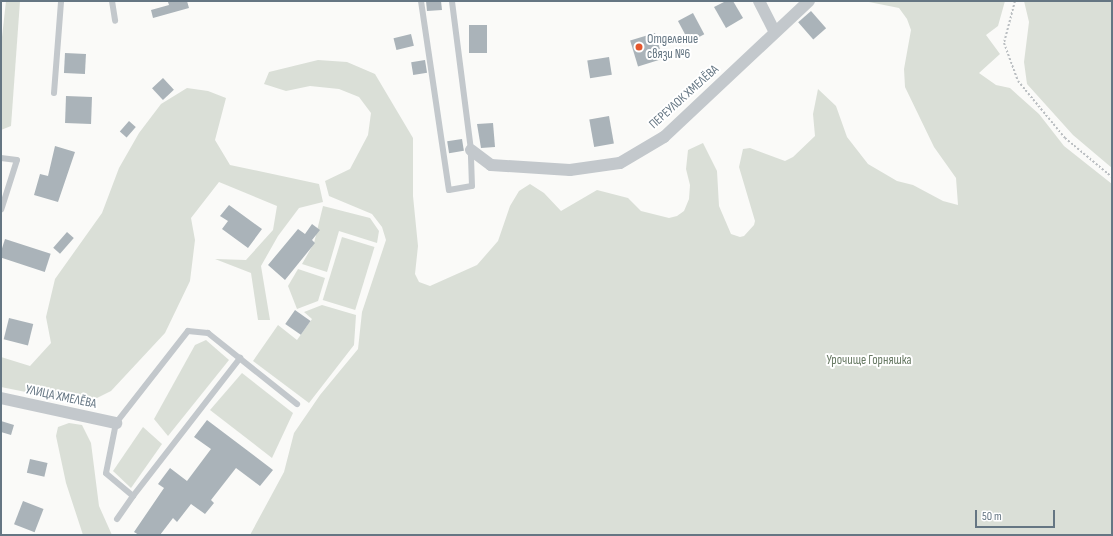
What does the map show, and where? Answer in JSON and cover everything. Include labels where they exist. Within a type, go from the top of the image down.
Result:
[{"type":"street","points":[[759,1],[776,32]]},
{"type":"street","name":"ПЕРЕУЛОК ХМЕЛЁВА","points":[[471,150],[491,165],[570,170],[620,163],[664,137],[809,1]]},
{"type":"street","name":"УЛИЦА ХМЕЛЁВА","points":[[1,398],[116,423]]},
{"type":"lane","points":[[54,93],[61,1]]},
{"type":"lane","points":[[112,1],[115,21]]},
{"type":"lane","points":[[421,1],[449,190],[472,186],[471,150],[452,1]]},
{"type":"lane","points":[[1,158],[17,160],[1,210]]},
{"type":"lane","points":[[133,496],[106,473],[116,423],[188,331],[208,333],[297,404]]},
{"type":"lane","points":[[117,519],[133,496],[240,358]]},
{"type":"path","points":[[1014,1],[1004,43],[1018,81],[1065,138],[1112,177]]},
{"type":"green space","points":[[6,1],[20,1],[11,126],[1,130],[1,46]]},
{"type":"green space","name":"Урочище Горняшка","points":[[864,1],[1005,1],[998,26],[986,35],[1000,54],[979,73],[996,85],[1010,88],[1039,114],[1064,146],[1112,184],[1112,535],[250,535],[284,472],[294,433],[320,395],[358,349],[362,312],[386,240],[382,227],[372,214],[329,196],[325,181],[350,169],[368,135],[371,113],[359,97],[339,89],[310,86],[286,91],[264,84],[269,72],[318,60],[347,62],[375,74],[413,138],[413,196],[418,246],[415,274],[419,282],[430,286],[477,265],[498,241],[510,206],[519,191],[530,184],[544,193],[561,211],[597,190],[628,198],[641,211],[669,218],[677,216],[684,211],[689,199],[690,185],[686,169],[688,150],[703,143],[717,171],[719,206],[731,234],[740,237],[744,236],[754,225],[755,221],[739,167],[743,149],[750,148],[785,161],[793,157],[815,136],[813,114],[818,89],[836,106],[847,137],[868,164],[897,181],[913,185],[943,201],[958,205],[956,178],[934,147],[905,87],[904,69],[911,30],[907,19],[899,8]]},
{"type":"green space","points":[[1024,1],[1112,1],[1112,168],[1073,135],[1027,84],[1024,62],[1029,22]]},
{"type":"green space","points":[[187,88],[208,91],[226,98],[215,140],[230,165],[319,184],[323,202],[299,208],[278,236],[261,266],[270,320],[258,320],[251,273],[215,259],[246,260],[273,230],[277,206],[219,182],[191,218],[195,240],[190,281],[165,333],[111,391],[85,404],[1,387],[1,357],[30,366],[51,343],[46,317],[55,279],[102,213],[119,168],[139,133],[161,104]]},
{"type":"green space","points":[[323,206],[370,218],[379,231],[377,243],[339,231],[327,272],[302,264],[314,243]]},
{"type":"green space","points":[[342,237],[375,247],[355,310],[323,300]]},
{"type":"green space","points":[[298,269],[325,278],[318,301],[297,309],[288,286]]},
{"type":"green space","points":[[322,305],[356,315],[354,345],[309,403],[253,361],[278,325],[297,340],[312,319],[304,312]]},
{"type":"green space","points":[[206,340],[229,360],[168,436],[154,419],[195,345]]},
{"type":"green space","points":[[242,373],[293,413],[272,458],[210,410]]},
{"type":"green space","points":[[69,423],[82,425],[91,443],[99,506],[112,535],[83,535],[66,483],[56,436],[58,427]]},
{"type":"green space","points":[[143,427],[162,444],[131,488],[113,471]]},
{"type":"building","points":[[187,1],[189,8],[153,18],[151,10],[169,5],[168,2]]},
{"type":"building","points":[[426,1],[441,1],[442,10],[427,11]]},
{"type":"building","points":[[726,1],[733,1],[743,18],[726,28],[714,7]]},
{"type":"building","points":[[811,11],[826,28],[813,40],[798,22]]},
{"type":"building","points":[[693,13],[704,34],[689,42],[678,21]]},
{"type":"building","points":[[469,25],[487,25],[487,53],[469,53]]},
{"type":"building","points":[[655,33],[663,59],[638,66],[630,41]]},
{"type":"building","points":[[411,34],[414,46],[396,50],[394,38]]},
{"type":"building","points":[[65,53],[86,54],[85,74],[64,73]]},
{"type":"building","points":[[609,57],[612,75],[590,78],[587,60]]},
{"type":"building","points":[[425,60],[427,73],[413,75],[411,62]]},
{"type":"building","points":[[163,78],[174,90],[163,100],[152,88]]},
{"type":"building","points":[[66,96],[92,97],[91,124],[65,123]]},
{"type":"building","points":[[609,116],[614,144],[594,147],[589,119]]},
{"type":"building","points":[[129,121],[136,127],[127,137],[120,132]]},
{"type":"building","points":[[493,123],[495,147],[481,148],[477,124]]},
{"type":"building","points":[[462,139],[464,151],[449,153],[447,141]]},
{"type":"building","points":[[55,146],[75,152],[58,202],[34,195],[40,174],[48,176]]},
{"type":"building","points":[[229,205],[262,229],[248,248],[222,229],[228,221],[220,216]]},
{"type":"building","points":[[312,224],[320,230],[312,240],[315,243],[285,280],[268,265],[298,229],[305,234]]},
{"type":"building","points":[[67,232],[74,238],[60,254],[53,248]]},
{"type":"building","points":[[5,239],[51,254],[45,272],[1,258],[1,251]]},
{"type":"building","points":[[295,310],[311,321],[301,335],[285,324]]},
{"type":"building","points":[[9,318],[33,324],[28,345],[4,339]]},
{"type":"building","points":[[207,420],[273,470],[260,486],[236,468],[211,500],[214,503],[205,514],[191,504],[177,522],[173,518],[160,535],[139,535],[134,532],[164,488],[158,484],[170,468],[187,481],[211,449],[194,437]]},
{"type":"building","points":[[1,421],[14,425],[11,435],[1,432]]},
{"type":"building","points":[[30,459],[48,463],[44,477],[27,473]]},
{"type":"building","points":[[23,501],[44,509],[35,532],[14,524]]},
{"type":"place","name":"Отделение связи №6","points":[[639,47]]}]
